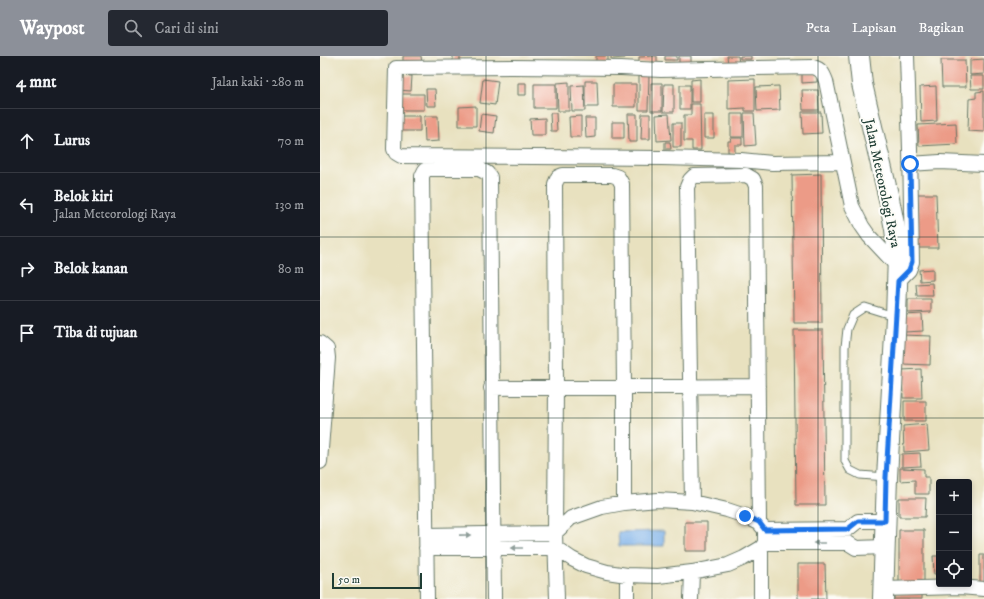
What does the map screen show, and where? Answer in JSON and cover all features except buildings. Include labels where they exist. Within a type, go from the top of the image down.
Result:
[{"type":"main road","name":"Jalan Meteorologi Raya","points":[[859,56],[862,84],[889,199],[898,248],[896,317],[886,477],[883,594]]},
{"type":"street","points":[[843,162],[772,163],[741,160],[662,158],[401,156],[395,152],[396,68],[621,68],[661,63],[817,68],[822,72],[826,81],[843,162],[852,206],[869,236],[898,274],[909,270],[912,262],[907,56]]},
{"type":"street","points":[[910,164],[940,162],[984,164]]},
{"type":"street","points":[[427,599],[422,176],[425,170],[429,169],[479,169],[487,173],[490,177],[494,599]]},
{"type":"street","points":[[557,599],[555,533],[555,184],[558,177],[563,174],[612,175],[618,177],[622,184],[624,503]]},
{"type":"street","points":[[692,502],[687,187],[690,180],[694,176],[746,175],[753,179],[756,186],[758,386],[762,536],[761,599]]},
{"type":"street","points":[[320,343],[327,349],[328,358],[320,462]]},
{"type":"street","points":[[491,388],[758,386]]},
{"type":"street","points":[[426,542],[493,541],[555,533],[571,518],[602,507],[624,503],[658,500],[692,502],[727,510],[745,516],[762,536],[848,536]]},
{"type":"street","points":[[848,536],[858,521],[885,521]]},
{"type":"street","points":[[493,541],[556,548],[572,559],[586,566],[607,572],[627,575],[658,576],[692,572],[728,565],[744,558],[762,536]]},
{"type":"street","points":[[848,536],[856,548],[884,547]]},
{"type":"street","points":[[692,572],[692,599]]},
{"type":"street","points":[[627,575],[628,599]]},
{"type":"street","points":[[883,594],[960,587],[984,589]]},
{"type":"lane","points":[[886,477],[860,475],[850,470],[845,461],[845,347],[847,329],[853,315],[865,307],[896,317]]},
{"type":"water","points":[[664,531],[664,546],[619,546],[618,532]]},
{"type":"route","points":[[745,516],[759,522],[765,530],[848,529],[858,521],[885,521],[886,477],[898,281],[909,270],[912,262],[910,164]]}]
